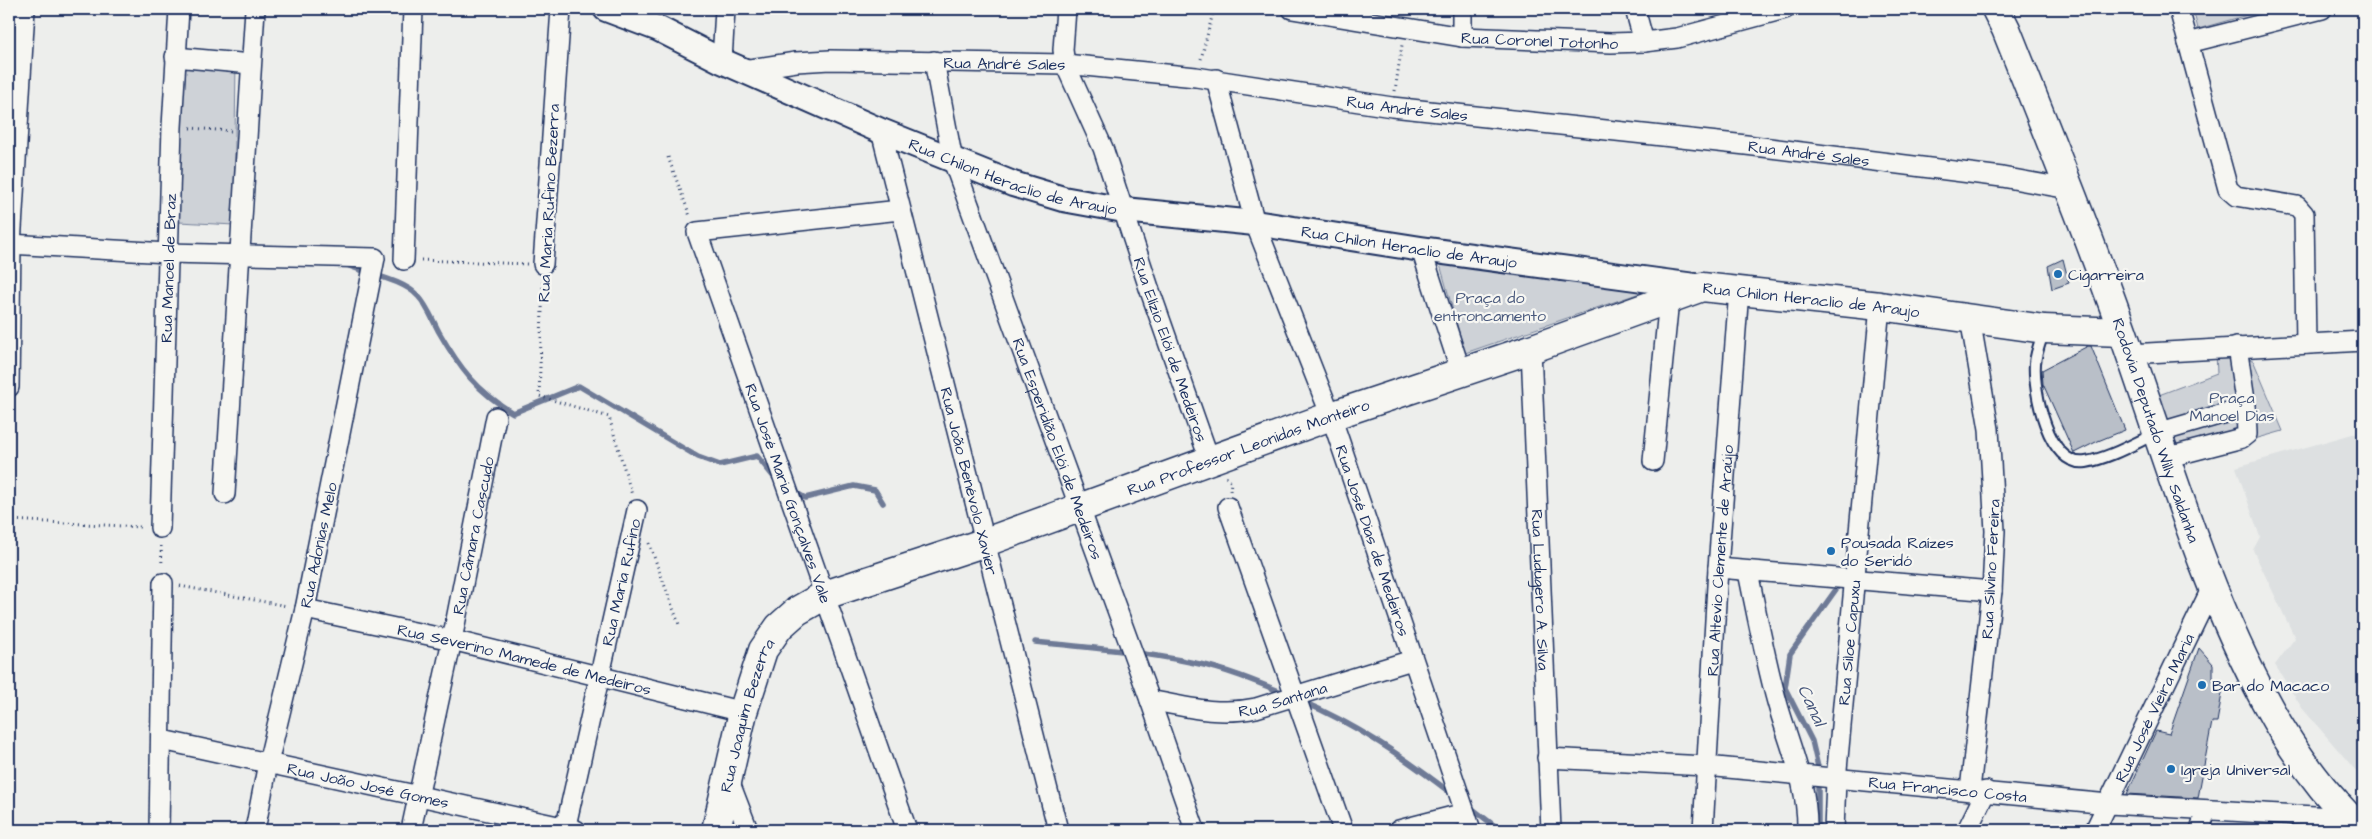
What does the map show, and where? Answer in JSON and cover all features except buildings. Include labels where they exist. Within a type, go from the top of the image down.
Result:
[{"type":"main road","name":"Rodovia Deputado Willy Saldanha","points":[[2004,15],[2126,343],[2161,445],[2213,585],[2247,666],[2268,708],[2317,780],[2355,824]]},
{"type":"main road","name":"Rua Professor Leonidas Monteiro","points":[[797,611],[825,595],[986,542],[1331,416],[1531,349],[1702,287]]},
{"type":"main road","name":"Rua Chilon Heraclio de Araujo","points":[[1702,287],[1880,306],[2044,329],[2126,343]]},
{"type":"main road","name":"Rua Joaquim Bezerra","points":[[716,830],[743,712],[763,650],[779,627],[797,611]]},
{"type":"street","points":[[9,387],[10,244],[25,9]]},
{"type":"street","name":"Rua Manoel de Braz","points":[[160,528],[172,127],[175,56],[180,9]]},
{"type":"street","points":[[225,494],[255,9]]},
{"type":"street","points":[[404,260],[413,9]]},
{"type":"street","name":"Rua Maria Rufino Bezerra","points":[[543,264],[561,9]]},
{"type":"street","points":[[606,9],[659,29],[733,65]]},
{"type":"street","points":[[725,9],[733,65]]},
{"type":"street","points":[[1065,64],[1063,50],[1066,9]]},
{"type":"street","name":"Rua Coronel Totonho","points":[[1292,9],[1462,37],[1611,43],[1677,38],[1785,9]]},
{"type":"street","points":[[1462,9],[1462,37]]},
{"type":"street","points":[[1635,9],[1644,42]]},
{"type":"street","points":[[2179,9],[2226,183],[2232,193],[2236,196],[2297,206],[2304,214],[2306,344]]},
{"type":"street","points":[[2188,43],[2322,9]]},
{"type":"street","points":[[175,56],[251,64]]},
{"type":"street","name":"Rua André Sales","points":[[733,65],[830,60],[1065,64],[1216,79],[1392,107],[1746,145],[2002,177],[2069,189]]},
{"type":"street","name":"Rua Esperidião Elói de Medeiros","points":[[934,61],[953,161],[1150,700],[1195,830]]},
{"type":"street","name":"Rua Elízio Elói de Medeiros","points":[[1065,64],[1104,148],[1177,370],[1210,461]]},
{"type":"street","name":"Rua Chilon Heraclio de Araujo","points":[[733,65],[881,132],[1013,184],[1063,199],[1124,210],[1255,223],[1421,250],[1702,287]]},
{"type":"street","name":"Rua José Dias de Medeiros","points":[[1216,79],[1255,223],[1331,416],[1468,822]]},
{"type":"street","name":"Rua João Benévolo Xavier","points":[[881,132],[1058,830]]},
{"type":"street","points":[[697,232],[900,210]]},
{"type":"street","name":"Rua José Maria Gonçalves Vale","points":[[697,232],[907,830]]},
{"type":"street","points":[[10,244],[241,255]]},
{"type":"street","points":[[1421,250],[1461,372]]},
{"type":"street","name":"Rua Adonias Melo","points":[[241,255],[375,258],[305,609],[268,763],[255,830]]},
{"type":"street","name":"Rua Altevio Clemente de Araújo","points":[[1703,830],[1718,568],[1739,290]]},
{"type":"street","points":[[1653,461],[1670,299]]},
{"type":"street","name":"Rua Siloe Capuxu","points":[[1834,830],[1836,780],[1880,306]]},
{"type":"street","name":"Rua Silvino Fereira","points":[[1968,830],[1978,791],[1995,531],[1994,481],[1989,429],[1970,318]]},
{"type":"street","points":[[2126,343],[2237,347],[2363,341]]},
{"type":"street","points":[[2161,445],[2245,436],[2248,430],[2246,407],[2237,347]]},
{"type":"street","name":"Rua Ludugero A. Silva","points":[[1531,349],[1551,830]]},
{"type":"street","points":[[2161,445],[2246,407]]},
{"type":"street","name":"Rua Câmara Cascudo","points":[[411,830],[417,794],[452,640],[496,417]]},
{"type":"street","points":[[1228,507],[1343,830]]},
{"type":"street","name":"Rua Maria Rufino","points":[[569,830],[600,676],[637,510]]},
{"type":"street","points":[[1718,568],[1992,591]]},
{"type":"street","points":[[1748,572],[1770,678],[1801,777],[1805,796],[1807,830]]},
{"type":"street","points":[[159,830],[162,740],[162,583]]},
{"type":"street","name":"Rua José Vieira Maria","points":[[2095,830],[2213,585]]},
{"type":"street","name":"Rua Severino Mamede de Medeiros","points":[[305,609],[452,640],[743,712]]},
{"type":"street","name":"Rua Santana","points":[[1150,700],[1215,712],[1235,712],[1256,708],[1412,660]]},
{"type":"street","name":"Rua João José Gomes","points":[[162,740],[417,794],[569,830]]},
{"type":"street","name":"Rua Francisco Costa","points":[[1548,758],[1706,766],[1801,777],[2355,824]]},
{"type":"street","points":[[728,777],[748,830]]},
{"type":"street","points":[[2200,830],[2206,810]]},
{"type":"street","points":[[1399,830],[1468,822]]},
{"type":"lane","points":[[2044,329],[2035,362],[2036,391],[2046,425],[2058,451],[2070,461],[2085,462],[2120,450],[2161,445]]},
{"type":"path","points":[[1196,77],[1214,9]]},
{"type":"path","points":[[1392,107],[1405,27]]},
{"type":"path","points":[[172,127],[247,132]]},
{"type":"path","points":[[668,156],[697,232]]},
{"type":"path","points":[[404,260],[543,264]]},
{"type":"path","name":"Rua Maria Rufino Bezerra","points":[[543,264],[539,396],[609,417],[637,510]]},
{"type":"path","name":"Rua Elízio Elói de Medeiros","points":[[1210,461],[1231,482],[1228,507]]},
{"type":"path","points":[[637,510],[680,627]]},
{"type":"path","points":[[9,520],[160,528],[162,583],[305,609]]},
{"type":"shaded area","points":[[2363,431],[2363,779],[2302,708],[2275,665],[2295,638],[2253,550],[2260,537],[2236,467]]},
{"type":"green space","points":[[2193,9],[2268,9],[2198,29]]},
{"type":"green space","points":[[183,55],[236,60],[234,225],[179,222]]},
{"type":"green space","name":"Praça do entroncamento","points":[[1439,261],[1649,290],[1465,353]]},
{"type":"green space","name":"Praça Manoel Dias","points":[[2216,354],[2253,360],[2283,431],[2177,461],[2151,398],[2217,373]]},
{"type":"waterway","points":[[345,264],[403,285],[418,296],[430,313],[447,345],[470,378],[500,405],[513,413],[579,386],[698,457],[720,465],[757,456],[777,481]]},
{"type":"waterway","points":[[793,491],[805,498],[854,486],[875,490],[883,503]]},
{"type":"waterway","name":"Canal","points":[[1818,830],[1818,767],[1812,741],[1785,688],[1790,654],[1842,581]]},
{"type":"waterway","points":[[1035,642],[1135,653],[1195,663],[1230,672],[1286,694]]},
{"type":"waterway","points":[[1301,701],[1361,731],[1452,794]]},
{"type":"waterway","points":[[1470,807],[1500,830]]},
{"type":"place","name":"Cigarreira","points":[[2058,274]]},
{"type":"place","name":"Pousada Raízes do Seridó","points":[[1831,551]]},
{"type":"place","name":"Bar do Macaco","points":[[2202,685]]},
{"type":"place","name":"Igreja Universal","points":[[2171,769]]}]
